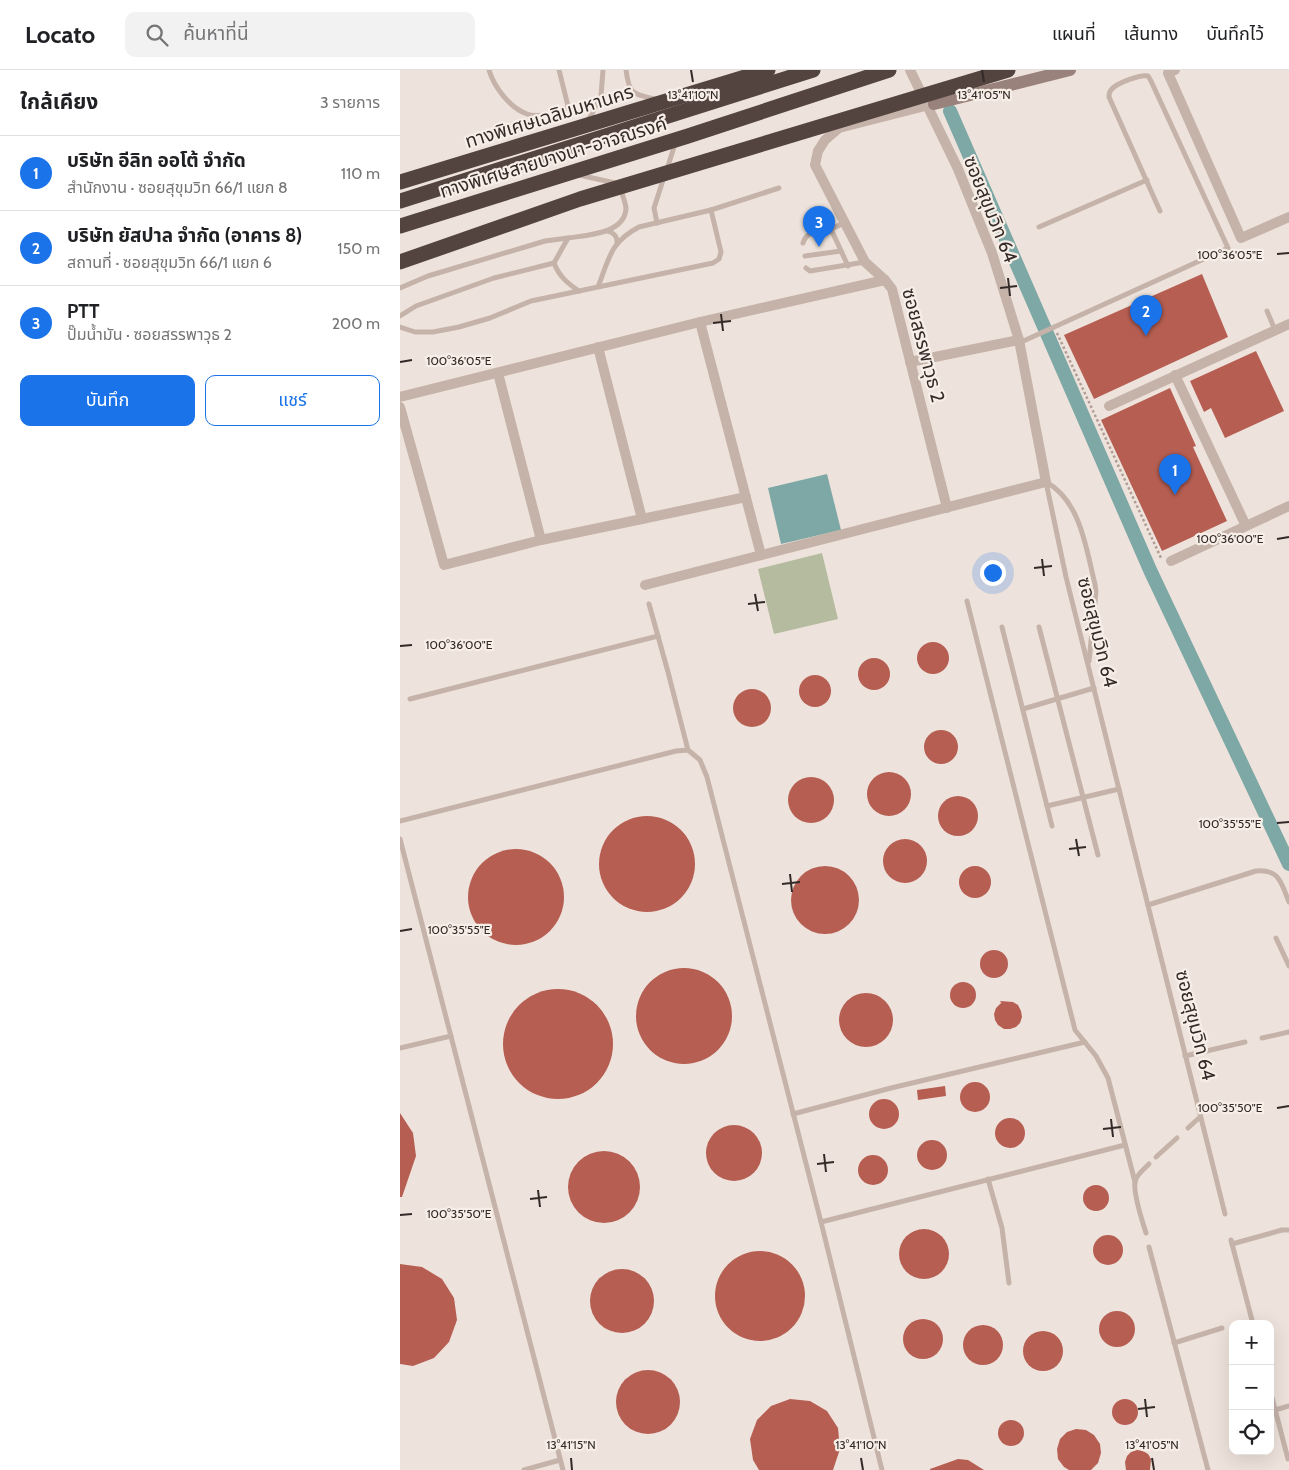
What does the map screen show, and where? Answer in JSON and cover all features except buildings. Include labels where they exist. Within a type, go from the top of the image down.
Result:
[{"type":"highway","name":"ทางพิเศษเฉลิมมหานคร","points":[[400,182],[768,70]]},
{"type":"highway","name":"ทางพิเศษสายบางนา-อาจณรงค์","points":[[400,201],[813,70]]},
{"type":"highway","points":[[400,215],[885,70]]},
{"type":"highway","name":"ทางพิเศษสายบางนา-อาจณรงค์","points":[[400,226],[678,139],[889,70]]},
{"type":"highway","points":[[400,262],[580,199],[1008,70]]},
{"type":"street","name":"ซอยสุขุมวิท 64","points":[[910,70],[958,169],[992,253],[1019,341],[1046,482]]},
{"type":"street","name":"ซอยสรรพาวุธ 2","points":[[947,508],[892,289],[865,262],[815,165],[818,151],[825,140],[839,128],[1070,70]]},
{"type":"street","points":[[1175,70],[1168,73],[1241,238],[1289,217]]},
{"type":"street","points":[[400,397],[700,322],[885,280]]},
{"type":"street","points":[[700,322],[761,555]]},
{"type":"street","points":[[1109,406],[1289,324]]},
{"type":"street","points":[[910,362],[1019,341]]},
{"type":"street","points":[[598,347],[642,519]]},
{"type":"street","points":[[498,372],[541,540]]},
{"type":"street","points":[[1175,375],[1246,526]]},
{"type":"street","points":[[400,407],[444,565],[541,540],[746,497]]},
{"type":"street","points":[[645,585],[1046,482]]},
{"type":"street","points":[[1171,561],[1289,506]]},
{"type":"lane","points":[[489,70],[497,90],[526,114],[533,116],[563,111],[568,106],[559,70]]},
{"type":"lane","points":[[585,126],[601,96],[603,70]]},
{"type":"lane","points":[[626,70],[628,87],[636,95],[665,101]]},
{"type":"lane","points":[[1019,341],[1033,337],[1228,248],[1151,81],[1148,76],[1143,74],[1113,87],[1109,97],[1160,210]]},
{"type":"lane","points":[[658,223],[654,208],[679,131]]},
{"type":"lane","points":[[400,288],[428,276],[536,244],[606,231],[616,226],[623,218],[626,208],[620,188],[615,183],[552,170]]},
{"type":"lane","points":[[1039,228],[1146,180]]},
{"type":"lane","points":[[598,287],[612,249],[628,233],[639,227],[711,210],[779,188]]},
{"type":"lane","points":[[400,327],[415,332],[433,332],[459,327],[490,318],[531,301],[713,263],[719,258],[721,252],[711,210]]},
{"type":"lane","points":[[803,243],[812,232],[832,229],[845,222]]},
{"type":"lane","points":[[832,229],[848,266]]},
{"type":"lane","points":[[606,231],[614,235],[617,238],[617,242]]},
{"type":"lane","points":[[400,316],[416,306],[494,278],[554,263],[568,238]]},
{"type":"lane","points":[[805,256],[841,251]]},
{"type":"lane","points":[[806,268],[810,271],[865,262]]},
{"type":"lane","points":[[554,263],[558,273],[567,283],[579,291]]},
{"type":"lane","points":[[1267,311],[1275,330]]},
{"type":"lane","points":[[1046,482],[1055,487],[1073,508],[1079,523],[1095,584],[1096,592],[1088,666]]},
{"type":"lane","name":"ซอยสุขุมวิท 64","points":[[1046,482],[1065,572],[1225,1214]]},
{"type":"lane","points":[[967,601],[1070,1013],[1075,1030],[1096,1056],[1108,1078],[1146,1233]]},
{"type":"lane","points":[[649,604],[688,750],[700,760],[707,777],[821,1222],[882,1470]]},
{"type":"lane","points":[[1002,626],[1052,826]]},
{"type":"lane","points":[[1039,627],[1098,855]]},
{"type":"lane","points":[[410,698],[658,636]]},
{"type":"lane","points":[[1023,709],[1094,688]]},
{"type":"lane","points":[[400,821],[676,751],[688,750]]},
{"type":"lane","points":[[1047,806],[1119,789]]},
{"type":"lane","points":[[400,839],[563,1470]]},
{"type":"lane","points":[[1148,905],[1256,871],[1268,870],[1279,878],[1289,902]]},
{"type":"lane","points":[[1276,938],[1289,966]]},
{"type":"lane","points":[[1262,1038],[1289,1032]]},
{"type":"lane","points":[[400,1048],[451,1036]]},
{"type":"lane","points":[[793,1114],[892,1088],[1085,1042]]},
{"type":"lane","points":[[1186,1056],[1244,1042]]},
{"type":"lane","points":[[1188,1128],[1200,1117]]},
{"type":"lane","points":[[1156,1157],[1177,1138]]},
{"type":"lane","points":[[821,1222],[1125,1145]]},
{"type":"lane","points":[[1135,1182],[1139,1174],[1149,1164]]},
{"type":"lane","points":[[988,1180],[1002,1228],[1009,1282]]},
{"type":"lane","points":[[1252,1320],[1232,1242],[1289,1230]]},
{"type":"lane","points":[[1150,1248],[1208,1470]]},
{"type":"lane","points":[[1174,1342],[1222,1328]]},
{"type":"lane","points":[[1274,1406],[1288,1459]]},
{"type":"lane","points":[[1275,1410],[1289,1406]]},
{"type":"lane","points":[[524,1470],[560,1460]]},
{"type":"path","points":[[1053,328],[1164,564],[1171,561]]},
{"type":"green space","points":[[822,553],[838,619],[774,634],[758,569]]},
{"type":"water","points":[[827,474],[841,530],[781,544],[768,488]]},
{"type":"waterway","points":[[950,111],[1150,570],[1289,864]]},
{"type":"place","name":"PTT","points":[[819,247]]},
{"type":"place","name":"บริษัท ยัสปาล จำกัด (อาคาร 8)","points":[[1146,336]]},
{"type":"place","name":"บริษัท อีลิท ออโต้ จำกัด","points":[[1175,495]]}]
